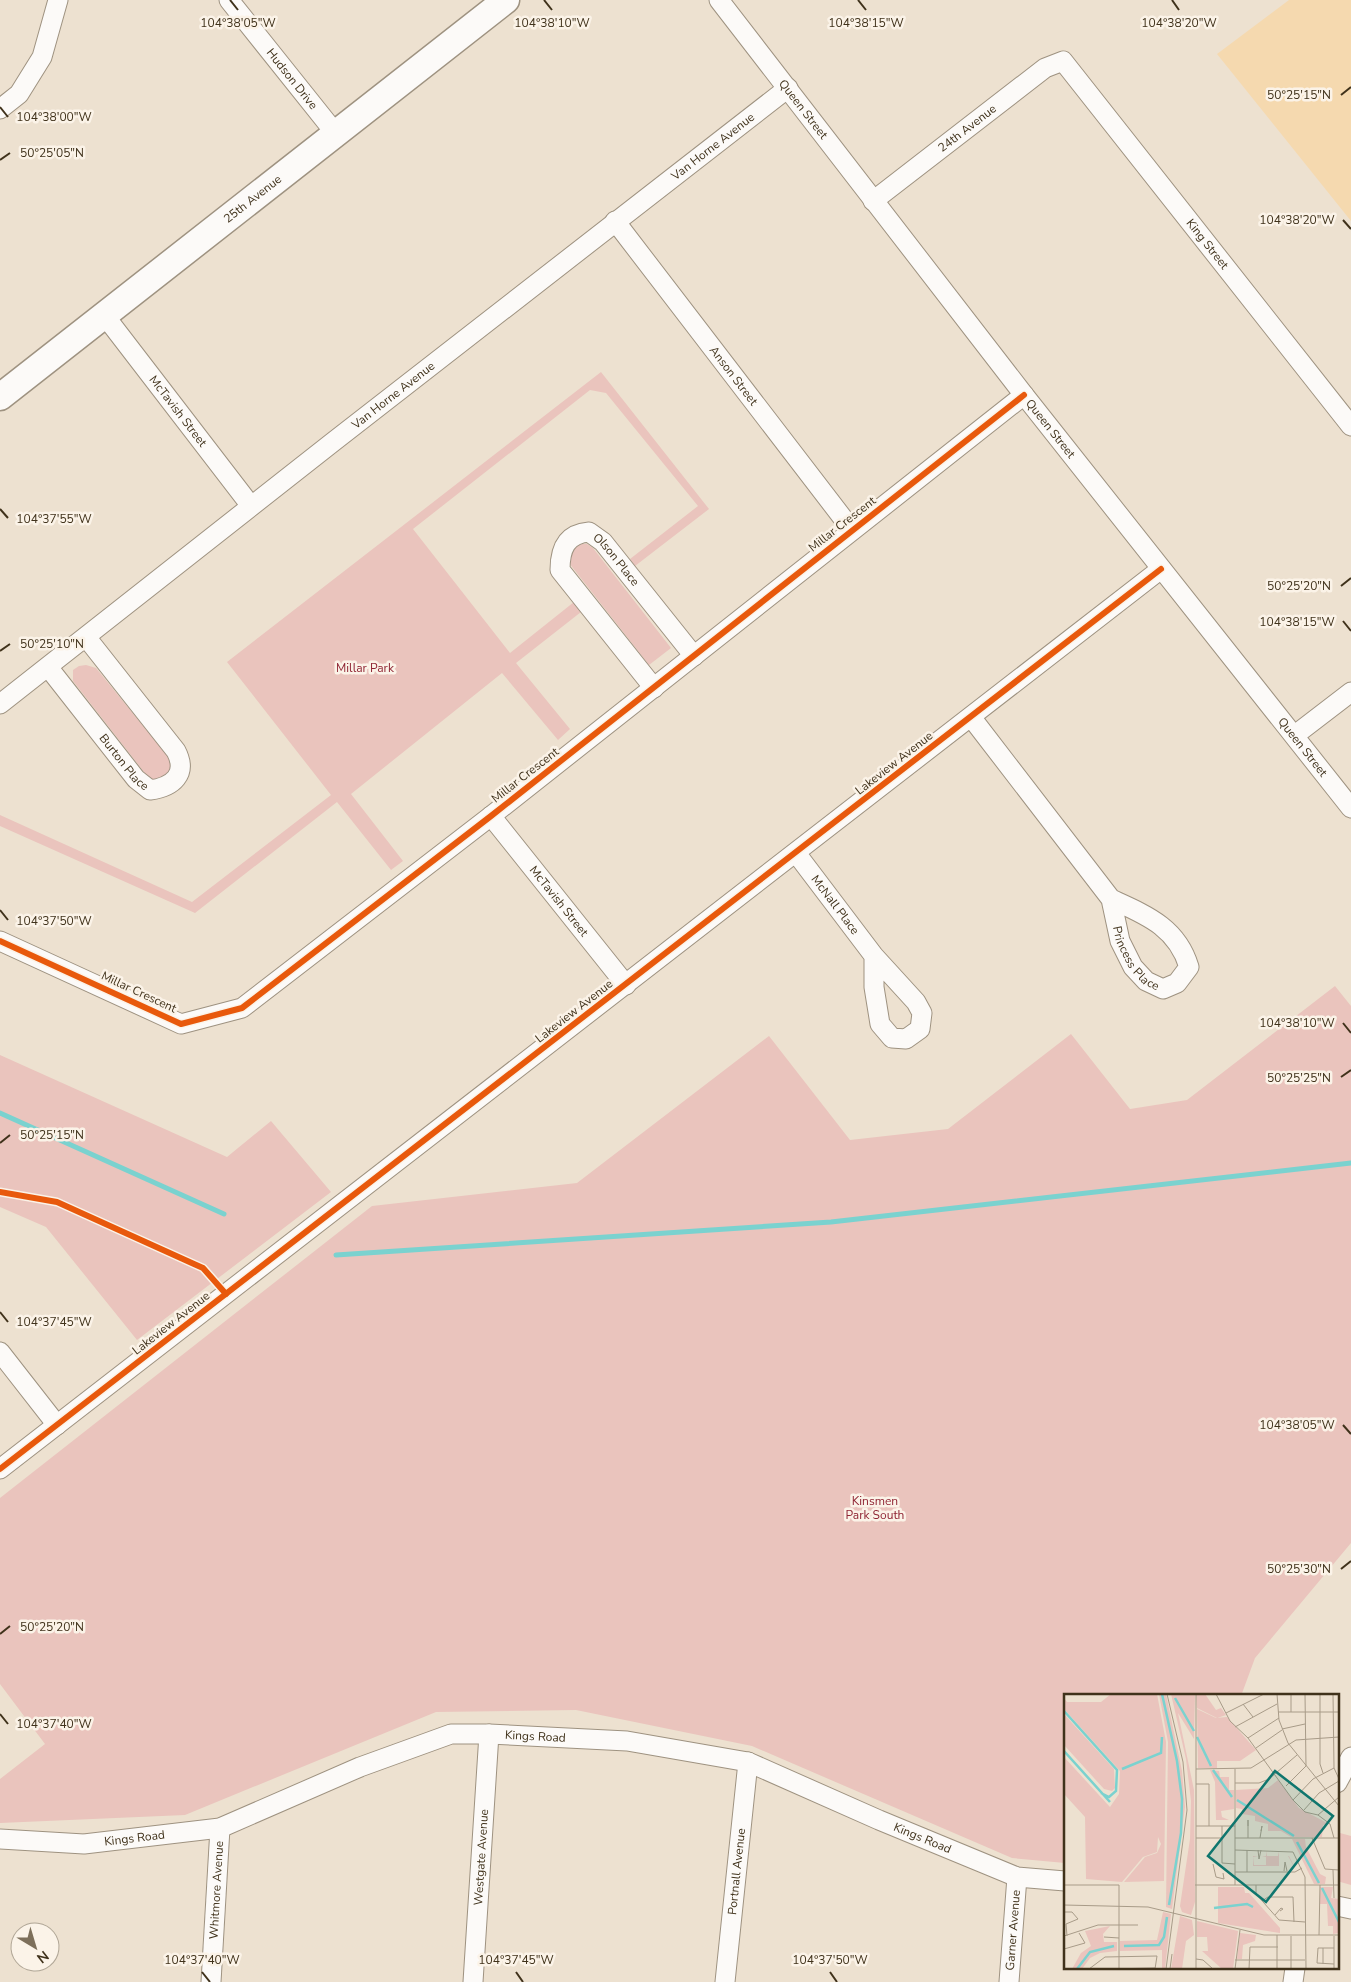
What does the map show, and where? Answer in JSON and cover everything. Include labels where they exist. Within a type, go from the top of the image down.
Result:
[{"type":"street","points":[[0,109],[19,94],[42,58],[58,0]]},
{"type":"street","name":"Hudson Drive","points":[[229,0],[336,134]]},
{"type":"street","name":"25th Avenue","points":[[0,397],[506,0]]},
{"type":"street","name":"Queen Street","points":[[719,0],[1024,395],[1351,808]]},
{"type":"street","name":"24th Avenue","points":[[873,201],[1045,68],[1063,62]]},
{"type":"street","name":"King Street","points":[[1063,62],[1349,420]]},
{"type":"street","name":"Van Horne Avenue","points":[[0,704],[788,88]]},
{"type":"street","name":"Anson Street","points":[[616,221],[852,530]]},
{"type":"street","name":"McTavish Street","points":[[104,316],[251,506]]},
{"type":"street","name":"Millar Crescent","points":[[0,941],[181,1024],[242,1008],[491,816],[1024,395]]},
{"type":"street","name":"Olson Place","points":[[654,688],[560,570],[560,557],[566,543],[578,533],[590,532],[603,542],[694,656]]},
{"type":"street","name":"Lakeview Avenue","points":[[0,1469],[1161,569]]},
{"type":"street","name":"Burton Place","points":[[48,667],[136,779],[150,790],[164,788],[176,779],[181,770],[180,758],[176,751],[86,637]]},
{"type":"street","points":[[1295,736],[1351,692]]},
{"type":"street","name":"Princess Place","points":[[971,717],[1111,899],[1120,941],[1133,967],[1146,982],[1163,989],[1178,983],[1189,967],[1185,953],[1172,936],[1152,918],[1111,899]]},
{"type":"street","name":"McTavish Street","points":[[491,816],[626,985]]},
{"type":"street","name":"McNall Place","points":[[796,853],[874,956]]},
{"type":"street","points":[[0,1352],[57,1425]]},
{"type":"street","name":"Kings Road","points":[[0,1840],[84,1844],[220,1828],[360,1767],[451,1734],[489,1734],[628,1741],[748,1762],[880,1820],[1017,1876],[1064,1881]]},
{"type":"street","name":"Westgate Avenue","points":[[473,1982],[489,1734]]},
{"type":"street","points":[[1338,1781],[1351,1757]]},
{"type":"street","name":"Portnall Avenue","points":[[725,1982],[748,1762]]},
{"type":"street","name":"Whitmore Avenue","points":[[211,1982],[220,1828]]},
{"type":"street","name":"Garner Avenue","points":[[1009,1982],[1017,1876]]},
{"type":"street","points":[[1338,1906],[1351,1909]]},
{"type":"shaded area","points":[[1289,0],[1351,0],[1351,221],[1217,54]]},
{"type":"green space","name":"Millar Park","points":[[601,372],[709,509],[635,566],[630,559],[698,506],[606,393],[590,390],[413,529],[510,653],[574,602],[581,612],[516,663],[570,729],[558,740],[502,673],[351,794],[403,861],[391,870],[337,802],[195,913],[0,826],[0,815],[192,902],[331,795],[227,662]]},
{"type":"green space","points":[[582,544],[587,544],[593,548],[671,648],[649,665],[569,563],[572,551]]},
{"type":"green space","points":[[86,665],[96,668],[174,764],[172,777],[151,781],[73,681],[73,670],[79,666]]},
{"type":"green space","name":"Kinsmen Park South","points":[[1335,986],[1351,1006],[1351,1543],[1255,1658],[1242,1694],[1064,1694],[1064,1863],[1012,1858],[752,1746],[576,1710],[436,1712],[185,1815],[0,1823],[0,1779],[45,1744],[0,1684],[0,1498],[372,1206],[577,1183],[769,1036],[850,1140],[948,1129],[1071,1034],[1130,1109],[1187,1100]]},
{"type":"green space","points":[[0,1055],[227,1157],[271,1121],[331,1192],[137,1340],[46,1227],[0,1207]]},
{"type":"green space","points":[[1340,1833],[1351,1836],[1351,1885],[1338,1881],[1338,1839]]},
{"type":"waterway","points":[[0,1113],[224,1214]]},
{"type":"waterway","points":[[336,1255],[831,1222],[1351,1163]]},
{"type":"cycle path","points":[[0,941],[181,1024],[242,1008],[491,816],[1024,395]]},
{"type":"cycle path","points":[[0,1469],[1161,569]]},
{"type":"cycle path","points":[[0,1192],[57,1202],[203,1268],[226,1294]]}]
